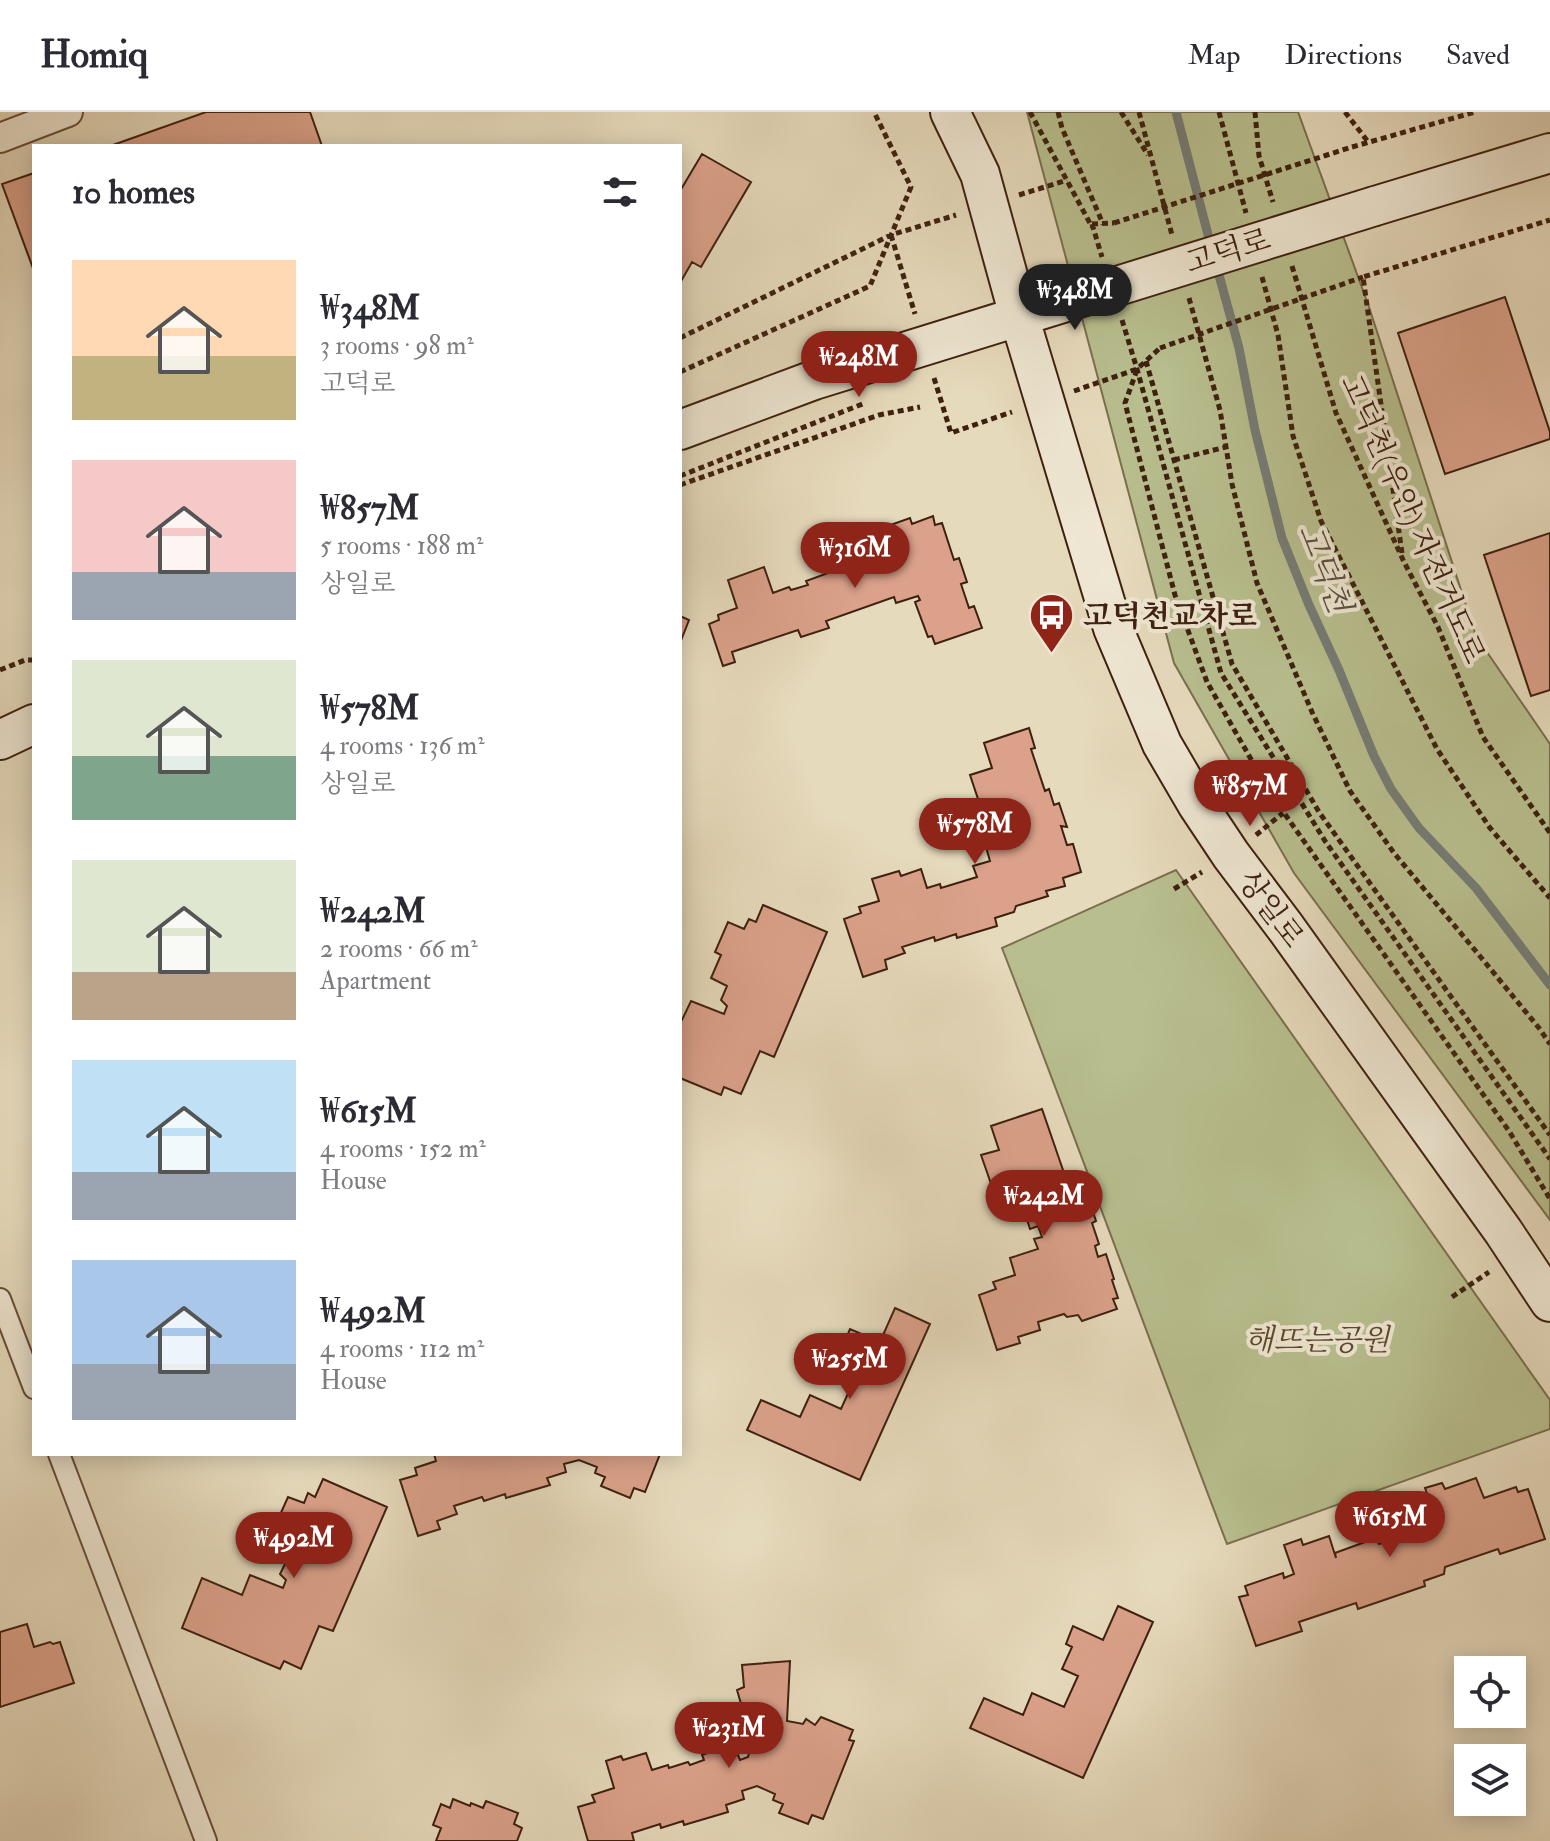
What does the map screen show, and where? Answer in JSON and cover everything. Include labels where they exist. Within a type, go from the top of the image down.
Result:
[{"type":"main road","name":"상일로","points":[[950,112],[980,174],[1019,316],[1113,628],[1162,744],[1231,855],[1494,1219],[1550,1302]]},
{"type":"main road","name":"고덕로","points":[[682,429],[814,380],[1550,153]]},
{"type":"street","points":[[1,135],[68,112]]},
{"type":"street","points":[[0,1299],[32,1383]]},
{"type":"street","points":[[60,1456],[206,1841]]},
{"type":"path","points":[[682,371],[870,286],[911,187],[874,112]]},
{"type":"path","points":[[1030,112],[1092,224],[1137,369],[1221,673],[1325,841],[1550,1159]]},
{"type":"path","points":[[1058,112],[1103,224]]},
{"type":"path","points":[[1121,112],[1152,163]]},
{"type":"path","points":[[1139,112],[1174,243]]},
{"type":"path","points":[[1219,112],[1247,216]]},
{"type":"path","points":[[1255,112],[1259,156],[1277,216]]},
{"type":"path","points":[[1345,112],[1369,143]]},
{"type":"path","points":[[1092,224],[1114,223],[1352,147],[1475,112]]},
{"type":"path","points":[[1550,220],[1363,277],[1160,348],[1137,369],[1125,403],[1175,595],[1207,682],[1272,796],[1509,1131],[1550,1199]]},
{"type":"path","points":[[682,337],[891,235]]},
{"type":"path","name":"고덕천(우안) 자전거도로","points":[[1291,262],[1336,413],[1404,562],[1438,627],[1483,737],[1550,833]]},
{"type":"path","points":[[1262,276],[1278,335],[1293,436],[1321,521],[1437,749],[1490,828],[1550,898]]},
{"type":"path","points":[[1363,277],[1404,562]]},
{"type":"path","points":[[1186,288],[1220,410],[1232,484],[1257,583],[1312,712],[1350,791],[1394,853],[1550,1044]]},
{"type":"path","points":[[1146,361],[1232,664],[1319,812],[1550,1135]]},
{"type":"path","points":[[682,475],[868,402]]},
{"type":"path","points":[[682,484],[879,415],[920,407]]},
{"type":"path","points":[[1174,460],[1226,447]]},
{"type":"path","points":[[0,670],[32,660]]},
{"type":"green space","points":[[1027,112],[1298,112],[1369,307],[1476,636],[1550,744],[1550,1220],[1294,873],[1174,663]]},
{"type":"green space","name":"해뜨는공원","points":[[1176,870],[1550,1400],[1550,1429],[1227,1544],[1002,948]]},
{"type":"building","points":[[206,112],[310,112],[321,144],[116,144]]},
{"type":"building","points":[[702,154],[751,182],[701,267],[692,262],[682,280],[682,188]]},
{"type":"building","points":[[32,174],[32,266],[2,184]]},
{"type":"building","points":[[1505,297],[1550,439],[1445,474],[1398,333]]},
{"type":"building","points":[[933,516],[935,525],[942,523],[954,560],[959,558],[967,582],[961,584],[969,608],[974,606],[982,628],[935,644],[932,636],[928,637],[915,602],[920,600],[918,596],[896,603],[894,597],[826,621],[829,628],[801,637],[798,630],[732,652],[735,662],[723,666],[709,624],[719,620],[718,615],[737,608],[728,580],[764,567],[773,593],[808,585],[806,581],[831,572],[821,544],[860,530],[868,553],[886,548],[879,529],[910,518],[912,524]]},
{"type":"building","points":[[1550,533],[1550,690],[1531,696],[1484,555]]},
{"type":"building","points":[[682,617],[689,620],[682,638]]},
{"type":"building","points":[[1029,728],[1035,748],[1031,749],[1045,791],[1049,789],[1054,805],[1059,803],[1067,827],[1061,826],[1067,845],[1073,844],[1081,872],[1063,878],[1065,886],[1046,891],[1048,896],[1016,906],[1014,912],[995,918],[997,926],[957,938],[956,934],[935,941],[934,937],[902,947],[905,953],[885,960],[887,969],[863,977],[844,919],[861,913],[859,907],[879,901],[872,879],[899,871],[901,876],[921,869],[927,888],[940,884],[941,888],[977,877],[973,866],[990,861],[986,847],[1012,838],[1004,811],[984,817],[970,775],[992,768],[984,743]]},
{"type":"building","points":[[763,905],[827,932],[774,1057],[760,1051],[741,1094],[724,1087],[721,1095],[682,1079],[682,1020],[691,1001],[724,1014],[727,1006],[721,1000],[727,986],[711,978],[721,955],[715,952],[728,922],[744,929],[749,919],[756,922]]},
{"type":"building","points":[[1042,1109],[1074,1202],[1088,1197],[1096,1221],[1092,1223],[1099,1244],[1095,1246],[1098,1257],[1106,1254],[1118,1298],[1113,1299],[1117,1309],[1082,1321],[1078,1315],[1067,1317],[1064,1314],[1038,1322],[1040,1330],[1018,1337],[1020,1343],[997,1350],[979,1295],[996,1289],[993,1282],[1015,1275],[1010,1258],[1038,1249],[1034,1239],[1042,1237],[1038,1226],[1030,1229],[1026,1216],[1023,1218],[1014,1192],[996,1198],[981,1155],[999,1150],[991,1126]]},
{"type":"building","points":[[895,1308],[930,1324],[860,1480],[747,1430],[761,1400],[800,1417],[810,1395],[841,1409],[855,1378],[840,1371],[850,1349],[843,1346],[850,1329],[880,1342]]},
{"type":"building","points":[[435,1456],[659,1456],[645,1492],[634,1488],[630,1498],[601,1486],[605,1477],[595,1473],[597,1467],[579,1460],[564,1464],[566,1472],[547,1478],[550,1485],[506,1498],[505,1494],[484,1501],[482,1497],[454,1506],[457,1514],[437,1521],[440,1529],[418,1536],[400,1480],[417,1475],[415,1468],[436,1461]]},
{"type":"building","points":[[1476,1478],[1484,1498],[1516,1487],[1518,1492],[1528,1489],[1545,1539],[1500,1554],[1498,1549],[1445,1567],[1444,1574],[1424,1581],[1425,1586],[1358,1609],[1356,1603],[1299,1622],[1302,1631],[1256,1646],[1239,1597],[1248,1595],[1245,1586],[1283,1573],[1284,1578],[1294,1574],[1284,1545],[1301,1539],[1303,1545],[1329,1536],[1336,1558],[1335,1553],[1376,1538],[1379,1544],[1391,1540],[1389,1535],[1425,1522],[1425,1526],[1437,1522],[1425,1488],[1442,1483],[1445,1489]]},
{"type":"building","points":[[323,1479],[387,1507],[333,1631],[319,1626],[301,1669],[284,1661],[280,1669],[182,1628],[202,1578],[242,1595],[250,1575],[283,1588],[286,1580],[280,1574],[287,1560],[270,1553],[281,1529],[275,1526],[288,1497],[304,1503],[308,1493],[315,1497]]},
{"type":"building","points":[[1118,1606],[1153,1622],[1083,1778],[970,1728],[984,1698],[1023,1715],[1032,1693],[1064,1707],[1078,1676],[1062,1669],[1072,1647],[1066,1644],[1073,1626],[1103,1640]]},
{"type":"building","points":[[27,1624],[34,1647],[60,1642],[74,1683],[0,1707],[0,1632]]},
{"type":"building","points":[[790,1661],[787,1721],[803,1724],[806,1719],[815,1725],[821,1717],[853,1730],[849,1740],[854,1741],[823,1819],[812,1815],[808,1824],[779,1813],[783,1804],[773,1800],[775,1794],[757,1786],[742,1791],[744,1799],[726,1805],[728,1812],[684,1825],[683,1821],[661,1828],[660,1824],[632,1833],[634,1841],[588,1841],[578,1807],[595,1802],[592,1795],[614,1788],[606,1761],[646,1753],[652,1770],[668,1765],[669,1768],[704,1760],[702,1755],[733,1743],[740,1760],[748,1757],[757,1725],[757,1713],[744,1714],[737,1690],[744,1687],[742,1665]]},
{"type":"building","points":[[453,1799],[483,1808],[486,1801],[518,1813],[514,1824],[522,1828],[517,1841],[436,1841],[441,1828],[433,1825],[441,1804],[450,1808]]},
{"type":"waterway","name":"고덕천","points":[[1176,112],[1212,250]]},
{"type":"waterway","name":"고덕천","points":[[1216,264],[1239,348],[1255,430],[1282,538],[1374,756],[1391,789],[1419,828],[1476,888],[1550,985]]},
{"type":"place","name":"고덕천교차로","points":[[1052,655]]}]
